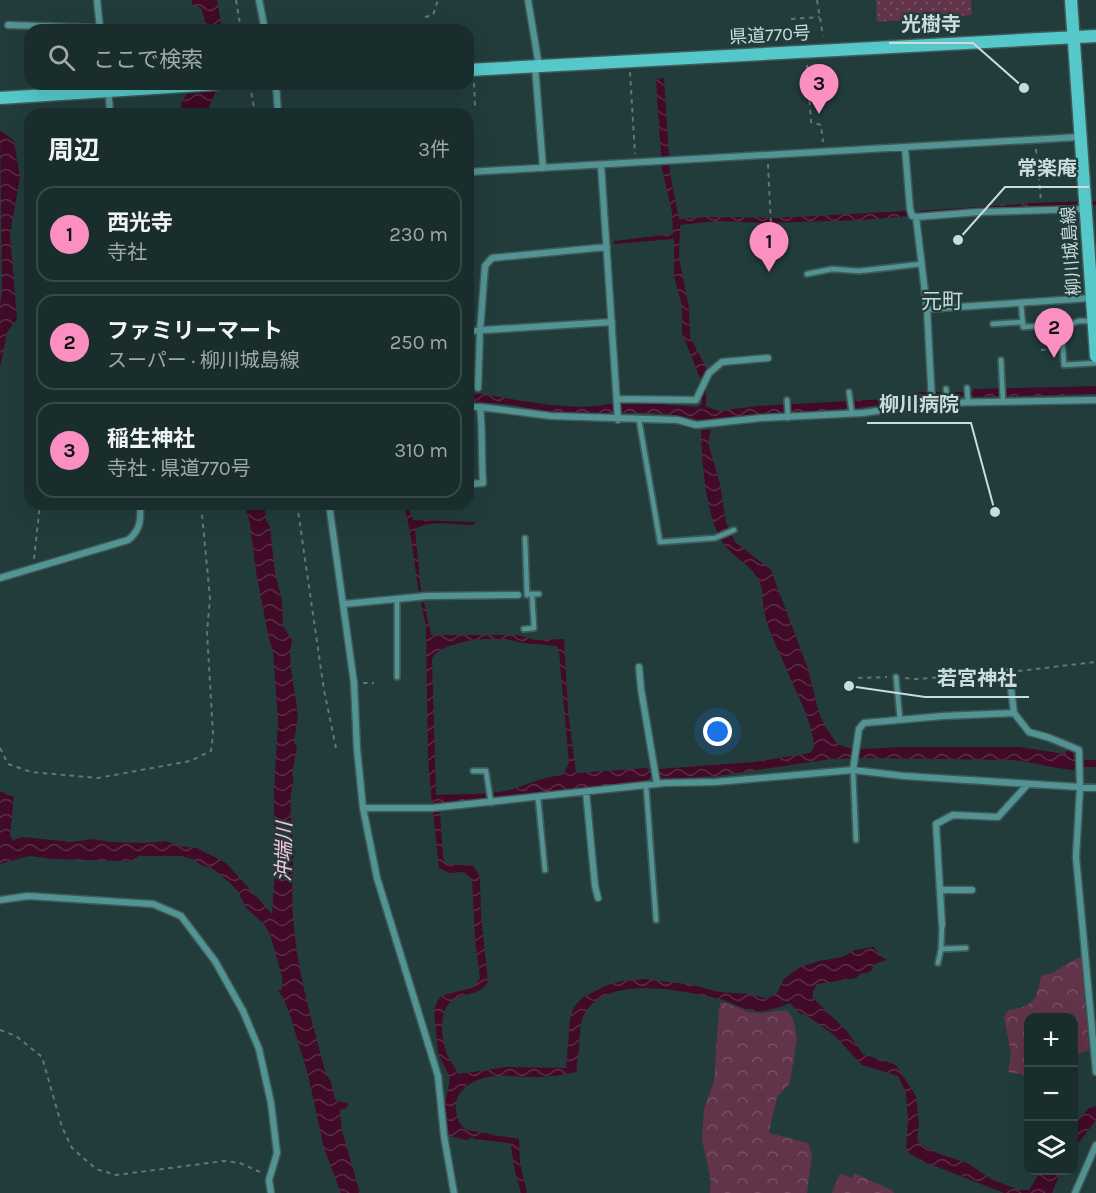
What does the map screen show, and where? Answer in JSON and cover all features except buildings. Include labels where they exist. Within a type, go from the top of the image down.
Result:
[{"type":"main road","name":"柳川城島線","points":[[1071,0],[1096,356]]},
{"type":"main road","name":"県道770号","points":[[474,70],[1096,36]]},
{"type":"main road","points":[[0,98],[79,90]]},
{"type":"street","points":[[97,0],[99,24]]},
{"type":"street","points":[[259,0],[264,24]]},
{"type":"street","points":[[528,0],[537,66],[543,168]]},
{"type":"street","points":[[8,25],[24,26]]},
{"type":"street","points":[[108,90],[110,108]]},
{"type":"street","points":[[276,90],[278,108]]},
{"type":"street","points":[[474,172],[1081,137]]},
{"type":"street","points":[[905,148],[927,309],[932,401]]},
{"type":"street","points":[[601,165],[618,418]]},
{"type":"street","points":[[913,214],[989,212],[1086,204]]},
{"type":"street","points":[[478,388],[485,266],[492,258],[607,247]]},
{"type":"street","points":[[927,309],[1022,303],[1093,291]]},
{"type":"street","points":[[474,331],[612,322]]},
{"type":"street","points":[[617,399],[696,400],[709,373],[722,362],[768,358]]},
{"type":"street","points":[[474,406],[551,416],[678,420],[696,425],[852,412],[947,400],[1096,400]]},
{"type":"street","points":[[474,484],[483,483],[480,406]]},
{"type":"street","points":[[0,578],[128,540],[135,535],[140,524],[140,510]]},
{"type":"street","points":[[330,510],[354,683],[363,808],[377,878],[438,1076],[444,1136],[454,1193]]},
{"type":"street","points":[[344,604],[427,596],[518,595]]},
{"type":"street","points":[[639,667],[657,782]]},
{"type":"street","points":[[1009,672],[1014,712],[1029,732],[1079,750],[1080,787],[1076,857],[1096,1072]]},
{"type":"street","points":[[853,770],[859,729],[864,723],[1014,712]]},
{"type":"street","points":[[363,808],[432,808],[538,798],[657,782],[717,782],[853,770],[904,776],[1096,788]]},
{"type":"street","points":[[942,925],[936,824],[953,815],[998,817],[1028,784]]},
{"type":"street","points":[[586,792],[598,898]]},
{"type":"street","points":[[940,890],[972,890]]},
{"type":"street","points":[[0,900],[28,896],[153,904],[181,916],[215,960],[243,1011],[259,1049],[271,1103],[277,1153],[269,1180],[271,1193]]},
{"type":"street","points":[[1076,1193],[1096,1145]]},
{"type":"lane","points":[[807,274],[832,269],[871,270],[921,264]]},
{"type":"lane","points":[[1022,303],[1023,327],[1094,321]]},
{"type":"lane","points":[[993,324],[1023,322]]},
{"type":"lane","points":[[1061,325],[1064,365],[1096,363]]},
{"type":"lane","points":[[1001,360],[1003,400]]},
{"type":"lane","points":[[967,388],[968,400]]},
{"type":"lane","points":[[946,389],[947,400]]},
{"type":"lane","points":[[849,392],[852,412]]},
{"type":"lane","points":[[787,400],[788,416]]},
{"type":"lane","points":[[639,420],[660,542],[715,538],[734,530]]},
{"type":"lane","points":[[524,629],[534,628],[525,538]]},
{"type":"lane","points":[[518,595],[539,594]]},
{"type":"lane","points":[[397,600],[397,677]]},
{"type":"lane","points":[[896,677],[900,720]]},
{"type":"lane","points":[[853,770],[856,840]]},
{"type":"lane","points":[[473,771],[486,771],[491,801]]},
{"type":"lane","points":[[646,785],[656,920]]},
{"type":"lane","points":[[538,798],[545,870]]},
{"type":"lane","points":[[938,963],[942,925]]},
{"type":"lane","points":[[941,949],[966,948]]},
{"type":"path","points":[[236,0],[240,24]]},
{"type":"path","points":[[425,17],[433,15],[438,0]]},
{"type":"path","points":[[817,0],[823,36]]},
{"type":"path","points":[[791,19],[819,17]]},
{"type":"path","points":[[629,61],[636,162]]},
{"type":"path","points":[[807,65],[811,122],[821,125],[824,152]]},
{"type":"path","points":[[474,83],[475,106]]},
{"type":"path","points":[[251,90],[254,108]]},
{"type":"path","points":[[1035,141],[1041,200]]},
{"type":"path","points":[[768,155],[771,246]]},
{"type":"path","points":[[1041,350],[1053,349]]},
{"type":"path","points":[[33,568],[39,510]]},
{"type":"path","points":[[0,748],[8,764],[31,772],[98,778],[190,761],[211,751],[213,734],[207,632],[210,598],[202,510]]},
{"type":"path","points":[[298,510],[324,690],[336,748]]},
{"type":"path","points":[[858,678],[915,679],[1009,672],[1096,662]]},
{"type":"path","points":[[0,1030],[16,1036],[42,1057],[62,1128],[72,1148],[96,1169],[116,1175],[224,1161],[258,1169],[269,1180]]},
{"type":"green space","points":[[876,0],[971,0],[972,15],[877,22]]},
{"type":"green space","points":[[1081,957],[1089,1050],[1078,1054],[1078,1013],[1024,1013],[1024,1075],[1008,1072],[1011,1054],[1004,1017],[1008,1010],[1023,1007],[1032,1001],[1038,991],[1041,976],[1052,973]]},
{"type":"green space","points":[[721,1002],[754,1013],[788,1011],[794,1021],[797,1039],[790,1083],[777,1097],[769,1133],[808,1143],[812,1155],[807,1193],[710,1193],[711,1182],[702,1139],[704,1109],[714,1081]]},
{"type":"green space","points":[[840,1173],[852,1178],[854,1173],[894,1193],[832,1193]]},
{"type":"water","points":[[192,0],[217,0],[221,24],[205,24],[201,8],[192,4]]},
{"type":"water","points":[[664,78],[670,173],[679,219],[775,218],[906,211],[909,216],[865,220],[767,223],[716,221],[680,225],[679,258],[689,308],[690,337],[708,371],[700,378],[682,333],[682,306],[674,276],[674,239],[614,244],[614,241],[673,234],[672,212],[662,169],[656,79]]},
{"type":"water","points":[[189,90],[216,90],[209,108],[180,108]]},
{"type":"water","points":[[0,130],[14,141],[20,177],[10,234],[17,319],[7,332],[0,368],[2,291]]},
{"type":"water","points":[[1035,203],[1035,206],[920,214],[919,211]]},
{"type":"water","points":[[1096,386],[1096,394],[973,397],[973,389]]},
{"type":"water","points":[[922,392],[941,392],[942,397],[857,408],[699,420],[646,413],[553,414],[513,405],[474,402],[474,394],[563,406],[619,404],[625,401],[697,407],[701,405],[719,411],[757,406],[883,399]]},
{"type":"water","points":[[701,430],[711,430],[708,443],[720,484],[726,523],[735,542],[771,570],[808,669],[819,713],[837,744],[852,749],[1019,747],[1065,754],[1068,749],[1073,750],[1074,760],[1096,760],[1096,767],[1075,767],[1074,770],[1009,760],[831,759],[717,776],[663,779],[659,776],[651,777],[647,781],[432,804],[428,759],[426,627],[421,603],[424,602],[431,635],[517,635],[536,640],[564,639],[568,712],[576,773],[754,762],[810,753],[814,748],[805,711],[767,623],[760,583],[753,571],[723,543],[712,518],[704,473]],"holes":[[[505,639],[557,646],[569,763],[563,775],[505,791],[436,795],[432,659],[441,650],[455,644]]]},
{"type":"water","name":"沖端川","points":[[246,510],[265,510],[265,518],[270,527],[275,573],[282,600],[283,626],[292,640],[291,669],[298,714],[294,743],[297,746],[292,774],[294,781],[290,806],[295,853],[292,897],[296,948],[306,999],[326,1074],[331,1082],[335,1099],[349,1103],[346,1108],[340,1110],[342,1131],[360,1193],[341,1193],[324,1148],[308,1075],[289,1012],[278,991],[282,989],[282,977],[270,934],[264,924],[247,909],[237,890],[219,873],[210,867],[181,856],[139,856],[128,862],[29,856],[0,864],[0,791],[14,796],[10,836],[13,840],[23,837],[71,842],[94,839],[144,843],[166,841],[179,846],[197,848],[226,863],[272,914],[276,852],[274,791],[278,720],[273,651],[256,572],[250,523]]},
{"type":"water","points":[[405,510],[409,510],[413,520],[475,522],[474,525],[428,524],[415,529],[421,591],[419,592]]},
{"type":"water","points":[[433,811],[440,812],[443,857],[446,864],[473,866],[480,879],[488,982],[478,991],[450,1002],[443,1015],[442,1023],[447,1054],[459,1074],[506,1067],[566,1068],[570,1018],[574,1007],[582,998],[607,985],[645,979],[764,998],[778,992],[783,980],[800,967],[842,957],[855,950],[874,947],[880,956],[887,960],[875,964],[870,972],[860,974],[856,978],[817,984],[813,998],[846,1030],[863,1054],[896,1065],[916,1096],[919,1143],[934,1152],[967,1163],[993,1180],[1019,1190],[1029,1190],[1038,1175],[1059,1175],[1052,1193],[1004,1193],[922,1161],[909,1153],[906,1147],[908,1121],[906,1093],[898,1076],[862,1065],[834,1035],[806,1015],[799,1013],[790,1003],[769,1010],[755,1011],[720,999],[687,992],[648,988],[611,993],[596,1001],[585,1013],[581,1026],[577,1072],[546,1077],[483,1078],[467,1086],[459,1094],[457,1117],[467,1130],[519,1139],[520,1163],[527,1193],[521,1193],[509,1143],[474,1139],[473,1137],[467,1140],[449,1136],[445,1105],[450,1078],[438,1053],[434,1010],[441,996],[475,987],[480,978],[475,939],[472,879],[464,872],[449,873],[439,868]]},
{"type":"water","points":[[1096,1106],[1096,1120],[1078,1144],[1078,1120],[1089,1108]]},
{"type":"waterway","points":[[1030,205],[1096,203]]},
{"type":"waterway","points":[[702,371],[704,408]]},
{"type":"waterway","points":[[938,395],[978,393]]},
{"type":"place","name":"光樹寺","points":[[1024,88]]},
{"type":"place","name":"稲生神社","points":[[819,114]]},
{"type":"place","name":"常楽庵","points":[[958,240]]},
{"type":"place","name":"西光寺","points":[[769,272]]},
{"type":"place","name":"ファミリーマート","points":[[1054,358]]},
{"type":"place","name":"柳川病院","points":[[995,512]]},
{"type":"place","name":"若宮神社","points":[[849,686]]},
{"type":"district","name":"元町","points":[[942,301]]}]
